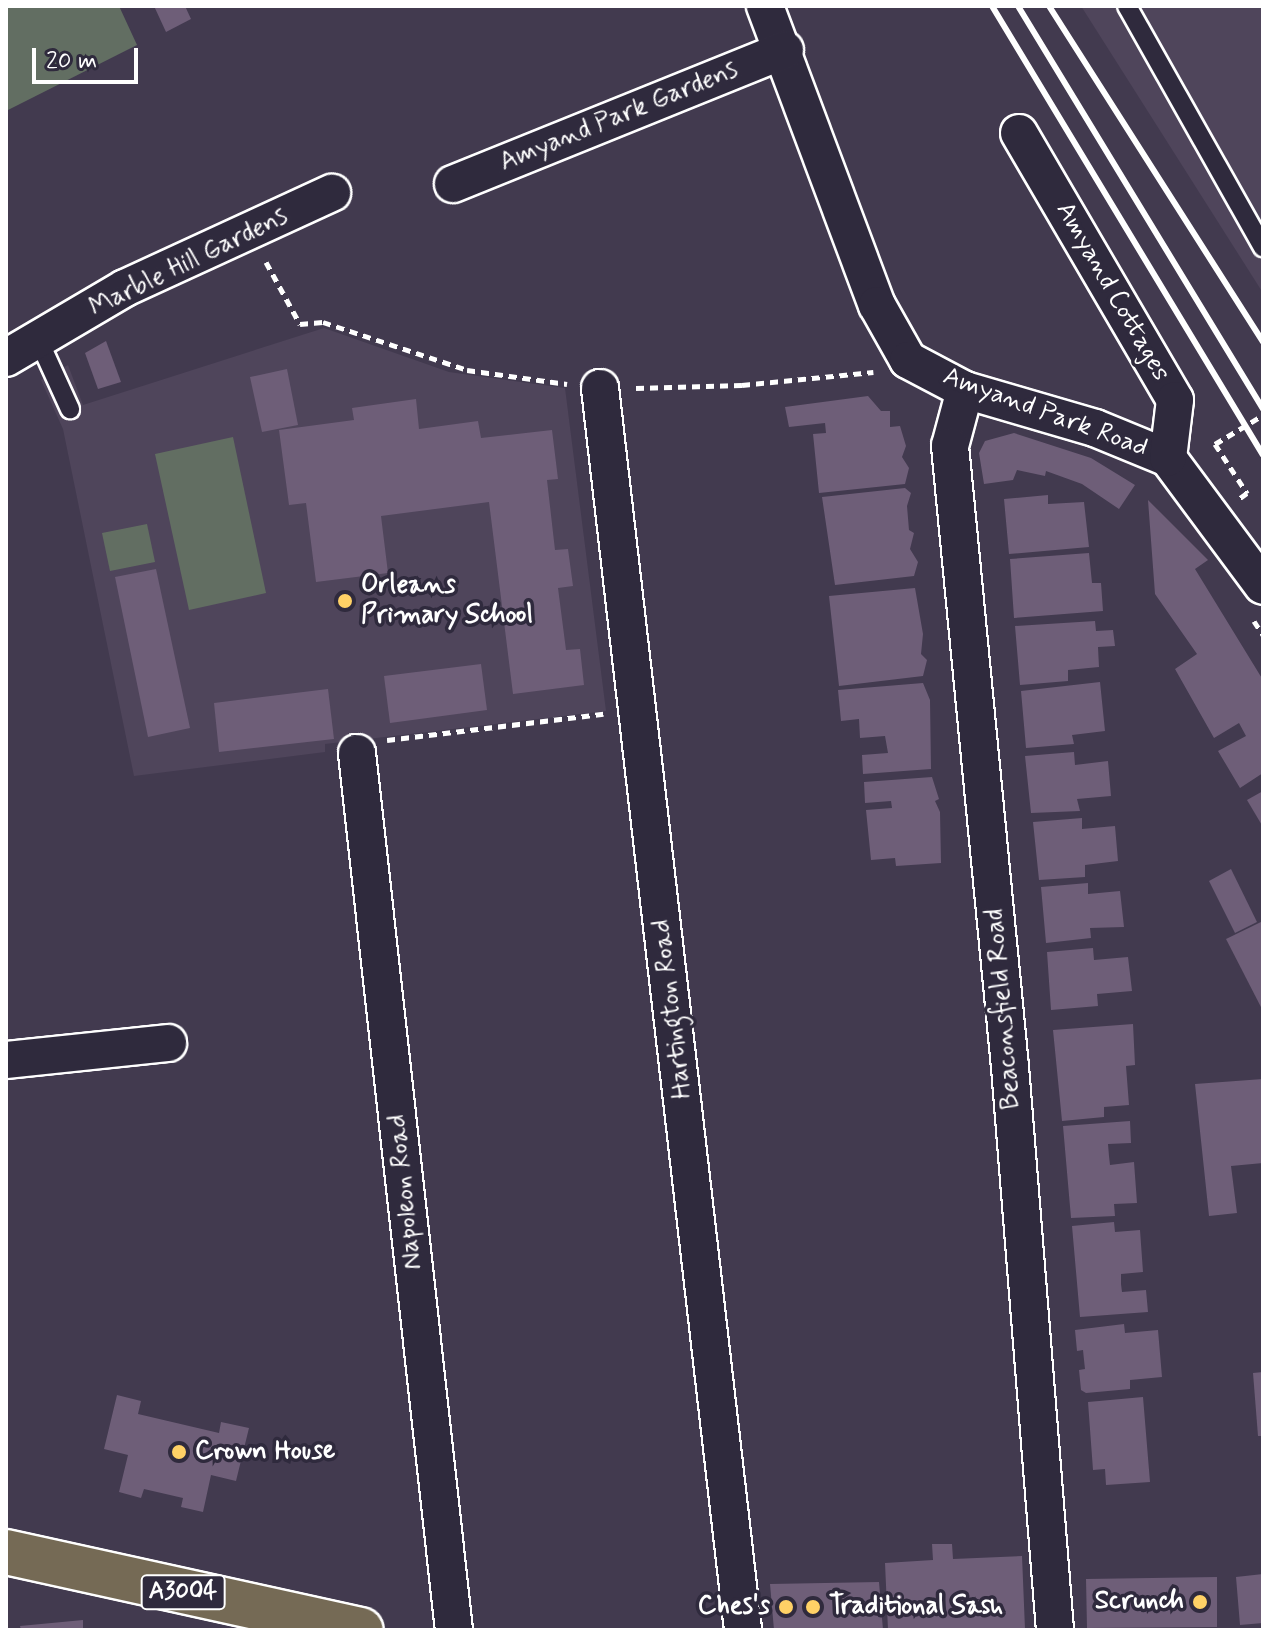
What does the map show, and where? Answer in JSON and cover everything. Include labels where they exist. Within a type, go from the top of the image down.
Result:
[{"type":"main road","name":"A3004","points":[[6,1552],[361,1630]]},
{"type":"street","points":[[765,6],[785,50],[877,305],[908,360]]},
{"type":"street","name":"Amyand Park Gardens","points":[[453,184],[785,50]]},
{"type":"street","name":"Amyand Cottages","points":[[1019,133],[1175,400],[1168,458]]},
{"type":"street","name":"Marble Hill Gardens","points":[[6,358],[125,288],[251,233],[332,193]]},
{"type":"street","name":"Amyand Park Road","points":[[908,360],[965,390],[1095,428],[1168,458],[1263,586]]},
{"type":"street","name":"Hartington Road","points":[[600,388],[743,1630]]},
{"type":"street","name":"Beaconsfield Road","points":[[965,390],[950,446],[1017,1144],[1055,1630]]},
{"type":"street","name":"Napoleon Road","points":[[357,753],[454,1630]]},
{"type":"street","points":[[6,1060],[168,1043]]},
{"type":"lane","points":[[1127,6],[1263,247]]},
{"type":"lane","points":[[39,341],[70,409]]},
{"type":"path","points":[[251,233],[300,324],[323,322],[467,370],[600,388],[860,377],[908,360]]},
{"type":"path","points":[[1247,493],[1215,444],[1263,415]]},
{"type":"path","points":[[357,753],[383,740],[639,710]]},
{"type":"shaded area","points":[[1081,6],[1263,6],[1263,293]]},
{"type":"shaded area","name":"Orleans Primary School","points":[[324,328],[449,372],[565,388],[606,711],[325,744],[325,752],[134,776],[63,429],[41,380],[68,365],[83,405]]},
{"type":"green space","points":[[6,6],[119,6],[137,45],[6,111]]},
{"type":"green space","points":[[233,437],[266,593],[189,610],[155,454]]},
{"type":"green space","points":[[147,524],[155,562],[110,571],[102,533]]},
{"type":"building","points":[[154,6],[185,6],[191,19],[166,32]]},
{"type":"building","points":[[106,341],[121,382],[98,389],[85,353]]},
{"type":"building","points":[[287,369],[298,425],[262,432],[250,377]]},
{"type":"building","points":[[868,396],[881,411],[890,411],[890,427],[900,426],[906,446],[902,457],[909,468],[905,484],[819,493],[813,434],[826,433],[825,423],[789,427],[785,407]]},
{"type":"building","points":[[416,399],[419,429],[478,421],[481,438],[552,430],[558,479],[547,480],[555,550],[568,549],[573,586],[558,588],[566,650],[580,649],[584,685],[513,694],[489,502],[381,516],[388,573],[316,582],[306,503],[289,505],[279,430],[354,420],[352,408]]},
{"type":"building","points":[[1014,433],[1091,458],[1135,485],[1119,509],[1082,484],[1046,471],[1045,476],[1017,470],[1013,480],[984,484],[979,453],[985,441]]},
{"type":"building","points":[[905,488],[911,493],[907,506],[909,530],[914,533],[910,549],[918,562],[914,576],[835,585],[822,497]]},
{"type":"building","points":[[1048,495],[1048,504],[1084,502],[1089,547],[1009,554],[1004,499]]},
{"type":"building","points":[[1148,500],[1208,560],[1195,569],[1263,680],[1263,773],[1240,788],[1218,751],[1246,736],[1239,723],[1214,738],[1175,669],[1197,654],[1155,594]]},
{"type":"building","points":[[1089,553],[1092,583],[1101,583],[1103,611],[1014,618],[1010,559]]},
{"type":"building","points":[[156,569],[190,728],[148,737],[115,577]]},
{"type":"building","points":[[915,588],[923,634],[921,654],[927,660],[923,676],[839,686],[829,596]]},
{"type":"building","points":[[1095,621],[1096,631],[1113,630],[1115,646],[1098,647],[1099,667],[1068,670],[1068,681],[1020,685],[1015,626]]},
{"type":"building","points":[[481,664],[487,710],[390,723],[384,676]]},
{"type":"building","points":[[1100,682],[1105,731],[1072,735],[1074,744],[1026,748],[1021,691]]},
{"type":"building","points":[[923,683],[930,700],[931,769],[863,774],[862,755],[888,753],[885,736],[860,738],[859,719],[841,721],[838,690]]},
{"type":"building","points":[[328,689],[334,739],[219,752],[214,703]]},
{"type":"building","points":[[1074,752],[1075,765],[1108,761],[1111,796],[1077,799],[1080,811],[1031,813],[1025,756]]},
{"type":"building","points":[[932,777],[939,799],[935,801],[940,812],[941,863],[896,866],[895,858],[871,860],[866,810],[892,808],[891,801],[865,803],[864,782]]},
{"type":"building","points":[[1263,791],[1263,827],[1247,800]]},
{"type":"building","points":[[1082,818],[1082,829],[1115,826],[1118,861],[1085,865],[1085,877],[1039,880],[1033,822]]},
{"type":"building","points":[[1231,869],[1257,922],[1235,933],[1209,881]]},
{"type":"building","points":[[1088,883],[1088,894],[1120,891],[1124,927],[1090,928],[1091,938],[1046,943],[1041,887]]},
{"type":"building","points":[[1263,921],[1263,1011],[1226,939]]},
{"type":"building","points":[[1093,948],[1094,960],[1128,957],[1132,991],[1097,994],[1098,1006],[1051,1010],[1047,952]]},
{"type":"building","points":[[1133,1024],[1135,1065],[1126,1066],[1129,1105],[1104,1107],[1104,1117],[1062,1121],[1053,1030]]},
{"type":"building","points":[[1263,1079],[1263,1163],[1231,1166],[1237,1213],[1209,1216],[1195,1084]]},
{"type":"building","points":[[1130,1121],[1131,1143],[1108,1144],[1109,1156],[1110,1165],[1134,1162],[1137,1203],[1114,1204],[1115,1216],[1071,1218],[1063,1126]]},
{"type":"building","points":[[1114,1222],[1115,1232],[1140,1230],[1143,1272],[1121,1274],[1121,1284],[1122,1292],[1146,1290],[1148,1312],[1080,1317],[1072,1226]]},
{"type":"building","points":[[1124,1324],[1125,1333],[1158,1330],[1162,1377],[1130,1380],[1130,1389],[1086,1393],[1081,1390],[1079,1370],[1085,1369],[1083,1350],[1077,1351],[1075,1330]]},
{"type":"building","points":[[1263,1372],[1263,1436],[1258,1436],[1253,1373]]},
{"type":"building","name":"Crown House","points":[[117,1395],[141,1401],[138,1414],[219,1433],[221,1422],[249,1428],[236,1481],[211,1475],[203,1512],[181,1507],[183,1498],[144,1489],[141,1498],[119,1492],[128,1455],[104,1449]]},
{"type":"building","points":[[1143,1397],[1150,1482],[1106,1485],[1105,1469],[1093,1470],[1088,1402]]},
{"type":"building","points":[[932,1544],[952,1544],[953,1559],[1022,1556],[1025,1629],[888,1630],[885,1563],[933,1560]]},
{"type":"building","points":[[1263,1574],[1263,1623],[1240,1625],[1236,1577]]},
{"type":"building","points":[[1217,1577],[1217,1627],[1087,1628],[1086,1579]]},
{"type":"building","points":[[879,1582],[883,1630],[774,1630],[770,1584]]},
{"type":"building","points":[[83,1620],[83,1630],[21,1630],[20,1626]]},
{"type":"railway","points":[[992,6],[1263,455]]},
{"type":"railway","points":[[1018,6],[1263,409]]},
{"type":"railway","points":[[1049,6],[1263,342]]},
{"type":"place","name":"Orleans Primary School","points":[[345,601]]},
{"type":"place","name":"Crown House","points":[[179,1452]]},
{"type":"place","name":"Scrunch","points":[[1200,1602]]},
{"type":"place","name":"Ches's","points":[[786,1607]]},
{"type":"place","name":"Traditional Sash","points":[[813,1607]]}]
